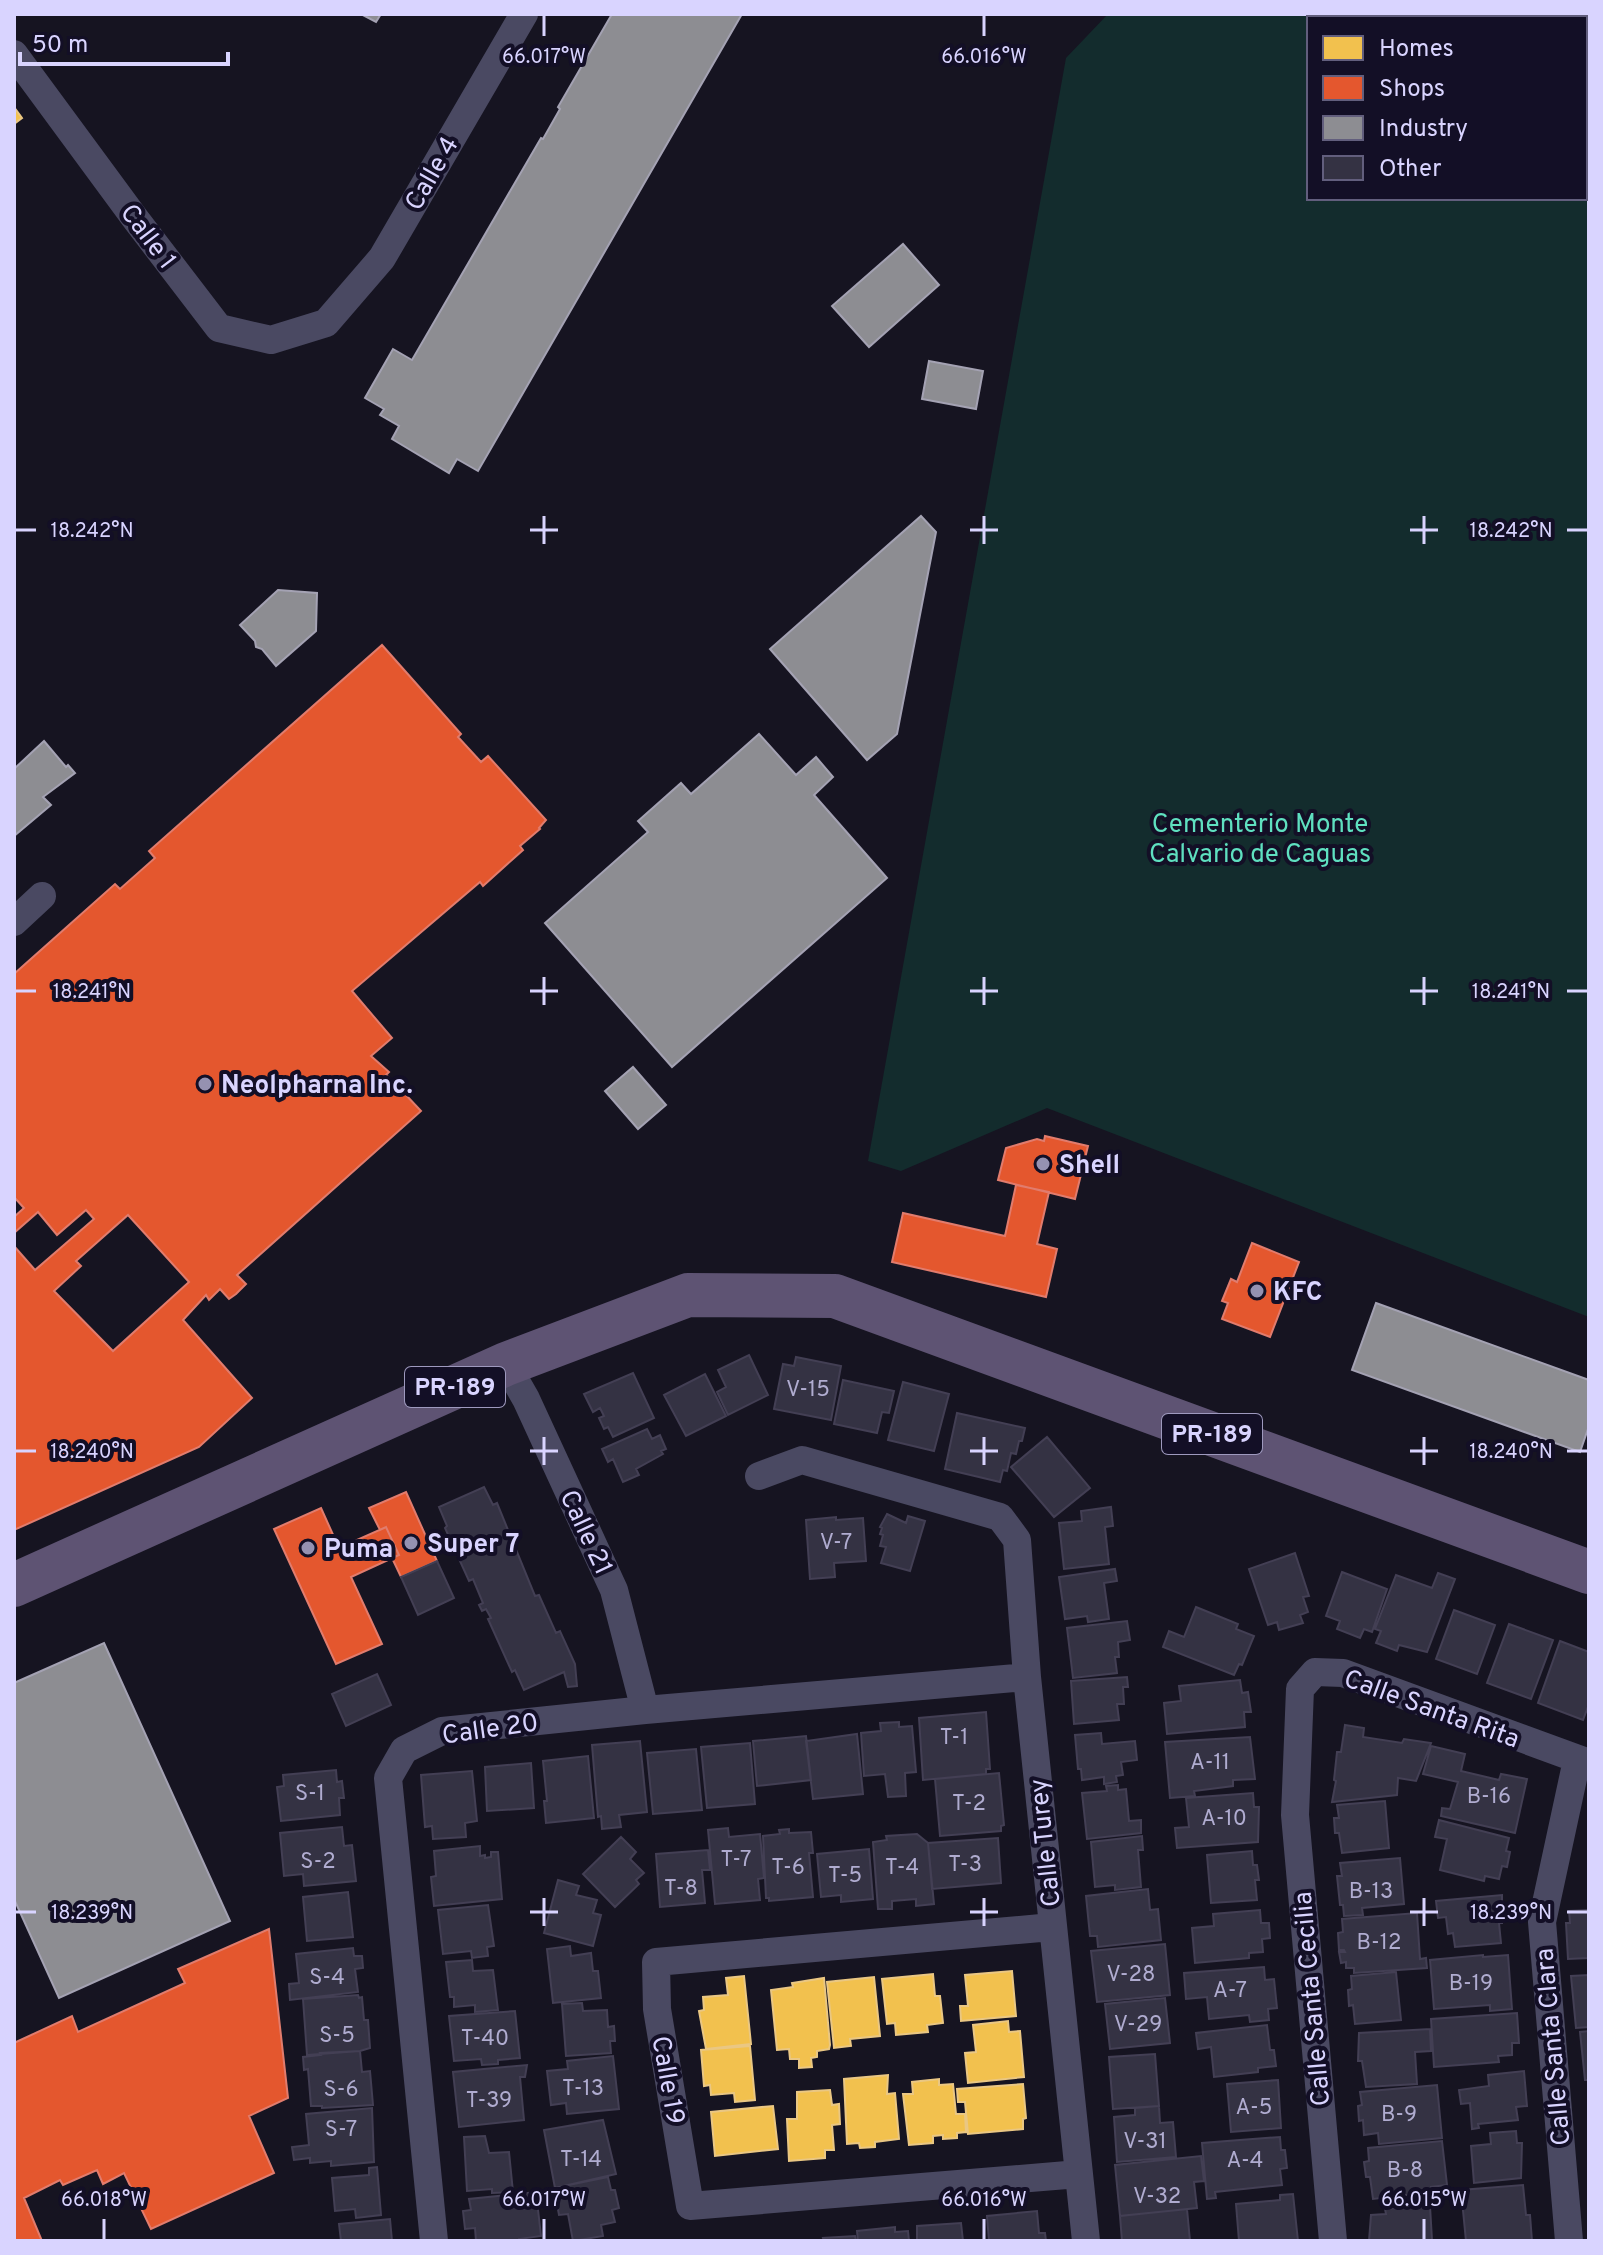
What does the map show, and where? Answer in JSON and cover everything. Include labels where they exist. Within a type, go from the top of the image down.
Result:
[{"type":"main road","name":"PR-189","points":[[14,1585],[506,1364],[688,1295],[835,1296],[1589,1572]]},
{"type":"street","name":"Calle 4","points":[[326,323],[382,258],[524,14]]},
{"type":"street","name":"Calle 1","points":[[14,54],[219,328],[271,340],[326,323]]},
{"type":"street","points":[[14,922],[42,896]]},
{"type":"street","name":"Calle 21","points":[[506,1364],[526,1399],[614,1590],[645,1710]]},
{"type":"street","name":"Calle Turey","points":[[759,1476],[802,1460],[1000,1517],[1017,1540],[1027,1677],[1086,2241]]},
{"type":"street","name":"Calle Santa Rita","points":[[1297,1757],[1300,1689],[1315,1672],[1343,1673],[1583,1762]]},
{"type":"street","name":"Calle 20","points":[[434,2241],[388,1778],[404,1750],[442,1731],[1027,1677]]},
{"type":"street","name":"Calle Santa Cecilia","points":[[1297,1757],[1295,1815],[1333,2241]]},
{"type":"street","name":"Calle Santa Clara","points":[[1569,2241],[1542,1922],[1583,1762]]},
{"type":"street","name":"Calle 19","points":[[1052,1927],[656,1962],[657,2009],[690,2206],[1079,2174]]},
{"type":"green space","name":"Cementerio Monte Calvario de Caguas","points":[[1108,14],[1589,14],[1589,1317],[1047,1108],[901,1171],[868,1161],[1066,58]]},
{"type":"building: Homes","points":[[14,107],[22,118],[14,124]]},
{"type":"building: Homes","points":[[1012,1971],[1016,2016],[961,2021],[960,2006],[968,2006],[965,1975]]},
{"type":"building: Homes","points":[[933,1974],[935,1996],[940,1996],[943,2023],[927,2025],[928,2032],[896,2035],[895,2023],[887,2024],[882,1979]]},
{"type":"building: Homes","points":[[744,1976],[751,2044],[706,2049],[699,2011],[704,2010],[703,1997],[728,1995],[726,1978]]},
{"type":"building: Homes","points":[[874,1977],[880,2036],[850,2039],[851,2046],[834,2048],[827,1982]]},
{"type":"building: Homes","points":[[824,1978],[829,2049],[817,2051],[817,2057],[811,2058],[812,2067],[799,2068],[799,2059],[790,2059],[789,2049],[777,2050],[771,1990]]},
{"type":"building: Homes","points":[[1008,2021],[1009,2032],[1020,2031],[1024,2077],[968,2083],[965,2053],[976,2052],[973,2025]]},
{"type":"building: Homes","points":[[750,2046],[755,2100],[735,2102],[734,2093],[711,2095],[710,2085],[704,2086],[701,2050]]},
{"type":"building: Homes","points":[[888,2075],[887,2094],[895,2093],[899,2139],[875,2142],[875,2147],[860,2148],[859,2143],[847,2144],[844,2079]]},
{"type":"building: Homes","points":[[939,2079],[939,2085],[953,2084],[956,2114],[965,2114],[966,2132],[957,2133],[957,2138],[933,2136],[933,2143],[909,2145],[903,2094],[913,2094],[912,2082]]},
{"type":"building: Homes","points":[[1023,2084],[1026,2118],[1023,2119],[1023,2129],[968,2134],[965,2102],[958,2102],[957,2089]]},
{"type":"building: Homes","points":[[830,2090],[832,2105],[839,2104],[840,2124],[832,2125],[834,2150],[825,2150],[825,2158],[789,2161],[787,2119],[797,2119],[797,2092]]},
{"type":"building: Homes","points":[[773,2106],[778,2149],[715,2156],[711,2112]]},
{"type":"building: Shops","name":"Neolpharna Inc.","points":[[382,645],[461,734],[458,737],[481,762],[488,756],[546,820],[520,846],[523,850],[483,886],[480,882],[352,991],[392,1038],[371,1056],[389,1072],[386,1075],[406,1092],[421,1111],[237,1275],[246,1284],[236,1294],[229,1299],[220,1289],[209,1300],[206,1295],[183,1320],[252,1398],[199,1447],[14,1530],[14,1246],[35,1270],[94,1219],[86,1210],[57,1235],[38,1212],[14,1233],[14,1217],[24,1208],[14,1197],[14,974],[115,884],[120,889],[155,858],[149,851]],"holes":[[[128,1215],[189,1282],[113,1351],[54,1291],[81,1266],[76,1261]]]},
{"type":"building: Shops","name":"Shell","points":[[1045,1136],[1088,1146],[1075,1199],[998,1180],[1006,1148],[1037,1139],[1044,1141]]},
{"type":"building: Shops","points":[[1016,1185],[1049,1192],[1037,1244],[1057,1249],[1046,1297],[892,1262],[903,1213],[1005,1236]]},
{"type":"building: Shops","name":"KFC","points":[[1252,1243],[1299,1262],[1270,1337],[1222,1319],[1228,1303],[1222,1301],[1231,1279],[1237,1282]]},
{"type":"building: Shops","name":"Super 7","points":[[406,1492],[437,1561],[401,1577],[392,1558],[399,1555],[386,1527],[380,1530],[369,1508]]},
{"type":"building: Shops","points":[[321,1508],[339,1548],[386,1527],[399,1555],[351,1577],[382,1644],[336,1664],[274,1529]]},
{"type":"building: Shops","points":[[269,1929],[288,2098],[249,2116],[274,2173],[151,2229],[124,2173],[103,2184],[97,2170],[63,2185],[60,2180],[24,2198],[42,2241],[14,2241],[14,2043],[72,2016],[78,2032],[185,1983],[178,1969]]},
{"type":"building: Industry","points":[[361,14],[381,14],[376,22]]},
{"type":"building: Industry","points":[[612,14],[742,14],[478,471],[457,459],[449,473],[392,439],[399,426],[380,415],[384,409],[365,398],[393,349],[412,360],[543,139]]},
{"type":"building: Industry","points":[[903,244],[939,285],[869,347],[832,306]]},
{"type":"building: Industry","points":[[929,361],[983,371],[976,409],[922,399]]},
{"type":"building: Industry","points":[[921,516],[936,532],[897,734],[867,760],[770,649]]},
{"type":"building: Industry","points":[[278,590],[317,593],[316,631],[276,666],[262,649],[256,647],[255,641],[240,625]]},
{"type":"building: Industry","points":[[759,734],[796,775],[816,757],[833,777],[814,795],[887,878],[672,1067],[545,923],[648,832],[638,821],[681,783],[691,794]]},
{"type":"building: Industry","points":[[44,741],[75,773],[43,797],[51,805],[14,836],[14,769]]},
{"type":"building: Industry","points":[[633,1067],[666,1105],[638,1129],[605,1091]]},
{"type":"building: Industry","points":[[1376,1303],[1589,1380],[1589,1426],[1580,1452],[1352,1370]]},
{"type":"building: Industry","points":[[104,1643],[230,1921],[59,1998],[14,1899],[14,1683]]},
{"type":"building: Other","points":[[749,1355],[768,1395],[728,1415],[717,1392],[726,1387],[718,1370]]},
{"type":"building: Other","points":[[796,1357],[841,1366],[831,1420],[774,1409],[783,1364],[794,1366]]},
{"type":"building: Other","points":[[633,1373],[654,1418],[613,1437],[608,1427],[604,1429],[599,1418],[604,1416],[600,1408],[593,1412],[584,1394]]},
{"type":"building: Other","points":[[705,1374],[726,1416],[686,1436],[664,1395]]},
{"type":"building: Other","points":[[843,1380],[894,1391],[889,1413],[882,1412],[877,1433],[834,1424]]},
{"type":"building: Other","points":[[903,1382],[949,1394],[934,1451],[888,1440]]},
{"type":"building: Other","points":[[957,1413],[1025,1428],[1016,1454],[1011,1453],[1007,1471],[1003,1470],[1000,1482],[945,1469]]},
{"type":"building: Other","points":[[647,1429],[652,1439],[660,1435],[666,1449],[661,1451],[663,1454],[636,1469],[639,1475],[623,1482],[613,1459],[608,1462],[602,1449]]},
{"type":"building: Other","points":[[1047,1437],[1090,1488],[1054,1517],[1011,1467]]},
{"type":"building: Other","points":[[484,1487],[493,1505],[497,1503],[535,1596],[539,1595],[556,1633],[560,1631],[575,1664],[577,1686],[568,1687],[564,1672],[524,1690],[515,1670],[512,1672],[488,1619],[491,1618],[486,1609],[482,1611],[479,1605],[483,1603],[473,1579],[469,1581],[439,1507]]},
{"type":"building: Other","points":[[1111,1507],[1113,1526],[1105,1527],[1109,1564],[1064,1569],[1059,1523],[1082,1521],[1081,1511]]},
{"type":"building: Other","points":[[887,1514],[906,1523],[908,1516],[925,1521],[910,1571],[881,1563],[886,1547],[880,1546],[883,1535],[880,1534],[880,1527]]},
{"type":"building: Other","points":[[836,1517],[836,1520],[863,1518],[866,1561],[834,1563],[835,1577],[810,1579],[806,1520]]},
{"type":"building: Other","points":[[1295,1553],[1309,1596],[1303,1597],[1308,1612],[1300,1615],[1303,1623],[1279,1630],[1277,1622],[1268,1625],[1249,1569]]},
{"type":"building: Other","points":[[437,1561],[454,1598],[418,1615],[401,1577]]},
{"type":"building: Other","points":[[1115,1569],[1117,1581],[1104,1583],[1109,1619],[1088,1622],[1087,1616],[1065,1619],[1059,1577]]},
{"type":"building: Other","points":[[1342,1572],[1387,1589],[1372,1632],[1364,1629],[1360,1638],[1337,1629],[1340,1621],[1326,1616]]},
{"type":"building: Other","points":[[1438,1573],[1455,1579],[1427,1652],[1399,1645],[1397,1651],[1376,1643],[1381,1631],[1375,1629],[1396,1575],[1432,1588]]},
{"type":"building: Other","points":[[1196,1607],[1238,1624],[1236,1629],[1254,1636],[1242,1665],[1239,1664],[1234,1675],[1163,1647],[1169,1631],[1184,1637]]},
{"type":"building: Other","points":[[1454,1610],[1495,1625],[1477,1674],[1436,1659]]},
{"type":"building: Other","points":[[1127,1621],[1130,1640],[1118,1642],[1119,1657],[1115,1657],[1117,1673],[1073,1678],[1067,1628]]},
{"type":"building: Other","points":[[1509,1624],[1553,1640],[1531,1699],[1487,1683]]},
{"type":"building: Other","points":[[1560,1641],[1589,1652],[1589,1704],[1583,1720],[1538,1703]]},
{"type":"building: Other","points":[[377,1674],[391,1705],[346,1726],[332,1694]]},
{"type":"building: Other","points":[[1127,1677],[1128,1687],[1123,1687],[1124,1704],[1117,1704],[1119,1720],[1074,1724],[1071,1681]]},
{"type":"building: Other","points":[[1240,1680],[1242,1693],[1248,1692],[1251,1712],[1244,1712],[1245,1727],[1167,1734],[1164,1703],[1181,1701],[1179,1686]]},
{"type":"building: Other","points":[[986,1712],[990,1769],[986,1769],[986,1774],[923,1780],[919,1718]]},
{"type":"building: Other","points":[[899,1722],[899,1727],[912,1726],[916,1772],[905,1773],[906,1796],[888,1797],[885,1774],[864,1776],[861,1733],[881,1731],[880,1723]]},
{"type":"building: Other","points":[[1345,1725],[1364,1728],[1363,1737],[1402,1743],[1404,1739],[1431,1743],[1416,1781],[1398,1778],[1397,1795],[1332,1802],[1337,1752],[1341,1752]]},
{"type":"building: Other","points":[[1101,1733],[1102,1744],[1135,1741],[1137,1760],[1121,1762],[1123,1775],[1116,1776],[1117,1782],[1104,1784],[1104,1777],[1082,1780],[1081,1769],[1078,1769],[1075,1735]]},
{"type":"building: Other","points":[[857,1734],[863,1794],[813,1799],[806,1741]]},
{"type":"building: Other","points":[[806,1736],[811,1780],[757,1786],[753,1741]]},
{"type":"building: Other","points":[[1250,1737],[1255,1779],[1233,1780],[1233,1786],[1194,1791],[1195,1796],[1170,1798],[1165,1742]]},
{"type":"building: Other","points":[[640,1741],[647,1812],[619,1815],[621,1827],[602,1829],[601,1816],[598,1817],[592,1745]]},
{"type":"building: Other","points":[[750,1743],[755,1804],[707,1808],[701,1747]]},
{"type":"building: Other","points":[[1431,1746],[1465,1754],[1461,1771],[1499,1780],[1501,1774],[1527,1779],[1515,1833],[1441,1816],[1442,1808],[1450,1809],[1458,1782],[1423,1774]]},
{"type":"building: Other","points":[[696,1749],[702,1810],[653,1814],[647,1753]]},
{"type":"building: Other","points":[[588,1756],[594,1818],[546,1823],[543,1761]]},
{"type":"building: Other","points":[[531,1763],[534,1808],[487,1811],[485,1767]]},
{"type":"building: Other","points":[[336,1770],[337,1782],[342,1781],[344,1798],[339,1798],[340,1815],[281,1821],[277,1787],[284,1786],[283,1775]]},
{"type":"building: Other","points":[[472,1771],[477,1821],[465,1823],[466,1837],[433,1839],[432,1826],[425,1827],[421,1775]]},
{"type":"building: Other","points":[[999,1773],[1004,1825],[1001,1831],[940,1836],[935,1779]]},
{"type":"building: Other","points":[[1118,1785],[1118,1790],[1126,1789],[1129,1821],[1141,1820],[1141,1833],[1087,1839],[1082,1793],[1107,1791],[1106,1786]]},
{"type":"building: Other","points":[[1253,1793],[1254,1807],[1259,1807],[1258,1842],[1177,1848],[1175,1828],[1189,1827],[1186,1798]]},
{"type":"building: Other","points":[[1385,1801],[1389,1848],[1342,1853],[1339,1833],[1335,1833],[1334,1818],[1339,1818],[1337,1805]]},
{"type":"building: Other","points":[[1439,1820],[1509,1838],[1507,1867],[1502,1866],[1499,1879],[1485,1876],[1484,1881],[1440,1870],[1447,1839],[1435,1837]]},
{"type":"building: Other","points":[[342,1827],[344,1846],[352,1845],[356,1881],[304,1886],[303,1874],[284,1876],[280,1833]]},
{"type":"building: Other","points":[[728,1828],[729,1837],[760,1834],[764,1878],[758,1879],[760,1900],[715,1904],[708,1830]]},
{"type":"building: Other","points":[[789,1829],[789,1833],[811,1832],[813,1853],[809,1853],[813,1897],[769,1901],[766,1898],[763,1836],[780,1834],[779,1830]]},
{"type":"building: Other","points":[[917,1834],[928,1843],[934,1904],[916,1906],[916,1899],[892,1901],[892,1909],[878,1909],[873,1842],[887,1840],[886,1836]]},
{"type":"building: Other","points":[[1142,1836],[1143,1850],[1138,1850],[1141,1887],[1115,1890],[1115,1885],[1095,1887],[1091,1842]]},
{"type":"building: Other","points":[[621,1837],[636,1852],[630,1859],[644,1873],[636,1880],[639,1884],[615,1907],[583,1874]]},
{"type":"building: Other","points":[[998,1838],[1001,1883],[932,1889],[928,1843]]},
{"type":"building: Other","points":[[480,1846],[480,1856],[485,1855],[485,1858],[491,1857],[491,1852],[498,1852],[502,1899],[434,1906],[431,1877],[436,1876],[434,1851]]},
{"type":"building: Other","points":[[869,1849],[873,1899],[841,1902],[841,1895],[821,1897],[817,1854]]},
{"type":"building: Other","points":[[708,1850],[710,1870],[702,1870],[705,1903],[660,1907],[656,1854]]},
{"type":"building: Other","points":[[1252,1851],[1259,1880],[1255,1880],[1257,1900],[1211,1903],[1207,1855]]},
{"type":"building: Other","points":[[1400,1858],[1404,1904],[1362,1908],[1363,1915],[1344,1916],[1337,1876],[1342,1876],[1340,1863]]},
{"type":"building: Other","points":[[558,1880],[579,1886],[576,1895],[597,1900],[593,1913],[601,1915],[593,1946],[544,1933]]},
{"type":"building: Other","points":[[1148,1889],[1150,1910],[1158,1909],[1161,1940],[1098,1947],[1097,1936],[1090,1936],[1086,1896]]},
{"type":"building: Other","points":[[348,1892],[353,1937],[307,1941],[303,1897]]},
{"type":"building: Other","points":[[1502,1895],[1502,1923],[1499,1923],[1501,1943],[1455,1947],[1453,1933],[1448,1934],[1446,1917],[1438,1918],[1436,1901]]},
{"type":"building: Other","points":[[488,1905],[494,1946],[487,1947],[488,1956],[472,1958],[471,1951],[443,1954],[438,1910]]},
{"type":"building: Other","points":[[1260,1910],[1261,1923],[1269,1923],[1270,1938],[1262,1939],[1263,1952],[1249,1953],[1249,1958],[1195,1963],[1192,1928],[1214,1926],[1213,1914]]},
{"type":"building: Other","points":[[1589,1910],[1589,1958],[1568,1959],[1566,1923],[1570,1923],[1569,1911]]},
{"type":"building: Other","points":[[1417,1913],[1420,1959],[1426,1958],[1427,1968],[1354,1973],[1354,1968],[1346,1968],[1346,1962],[1341,1963],[1339,1952],[1345,1952],[1339,1950],[1338,1933],[1343,1932],[1342,1919]]},
{"type":"building: Other","points":[[1165,1944],[1170,1995],[1097,2002],[1091,1951]]},
{"type":"building: Other","points":[[570,1946],[571,1956],[591,1953],[593,1971],[598,1971],[601,1998],[553,2003],[547,1949]]},
{"type":"building: Other","points":[[353,1948],[354,1956],[362,1956],[363,1968],[355,1969],[358,1992],[290,2000],[289,1984],[299,1983],[296,1954]]},
{"type":"building: Other","points":[[1508,1955],[1512,2009],[1490,2011],[1490,2005],[1434,2009],[1430,1960]]},
{"type":"building: Other","points":[[472,1960],[473,1971],[493,1970],[498,2010],[475,2012],[475,2005],[454,2007],[446,1962]]},
{"type":"building: Other","points":[[1264,1967],[1265,1980],[1274,1979],[1277,2008],[1268,2009],[1269,2020],[1250,2022],[1249,2015],[1209,2019],[1207,1997],[1186,1999],[1184,1973]]},
{"type":"building: Other","points":[[1396,1972],[1401,2020],[1355,2024],[1353,2005],[1349,2006],[1351,1976]]},
{"type":"building: Other","points":[[1589,1975],[1589,2027],[1576,2028],[1571,1976]]},
{"type":"building: Other","points":[[362,1997],[364,2020],[368,2020],[370,2048],[307,2055],[303,1999]]},
{"type":"building: Other","points":[[1165,1998],[1170,2043],[1110,2049],[1105,2004]]},
{"type":"building: Other","points":[[582,2003],[583,2011],[607,2010],[608,2027],[614,2026],[615,2041],[610,2041],[611,2053],[566,2056],[562,2004]]},
{"type":"building: Other","points":[[515,2011],[520,2058],[482,2065],[481,2059],[454,2061],[449,2016]]},
{"type":"building: Other","points":[[1517,2013],[1519,2043],[1512,2043],[1512,2055],[1498,2056],[1499,2062],[1434,2067],[1431,2019]]},
{"type":"building: Other","points":[[1267,2025],[1270,2050],[1274,2050],[1276,2066],[1258,2068],[1258,2072],[1214,2077],[1211,2047],[1198,2049],[1196,2033]]},
{"type":"building: Other","points":[[1430,2029],[1431,2051],[1415,2052],[1417,2084],[1366,2087],[1362,2061],[1358,2061],[1359,2033]]},
{"type":"building: Other","points":[[1589,2031],[1589,2080],[1585,2080],[1580,2032]]},
{"type":"building: Other","points":[[360,2051],[362,2072],[370,2071],[373,2105],[311,2106],[308,2069],[304,2070],[303,2057]]},
{"type":"building: Other","points":[[1155,2054],[1159,2106],[1113,2109],[1109,2057]]},
{"type":"building: Other","points":[[613,2056],[619,2109],[567,2114],[566,2103],[551,2105],[547,2071],[568,2069],[567,2061]]},
{"type":"building: Other","points":[[527,2065],[525,2077],[520,2077],[524,2120],[459,2127],[453,2072]]},
{"type":"building: Other","points":[[1524,2071],[1527,2106],[1516,2107],[1518,2120],[1478,2124],[1479,2128],[1472,2129],[1470,2103],[1461,2104],[1459,2090],[1489,2086],[1488,2075]]},
{"type":"building: Other","points":[[1278,2080],[1281,2128],[1231,2132],[1227,2084]]},
{"type":"building: Other","points":[[1437,2085],[1442,2138],[1379,2144],[1378,2133],[1364,2135],[1363,2120],[1359,2121],[1358,2106],[1362,2105],[1360,2092]]},
{"type":"building: Other","points":[[1159,2106],[1160,2123],[1173,2122],[1176,2157],[1117,2162],[1114,2117],[1135,2115],[1135,2108]]},
{"type":"building: Other","points":[[372,2108],[374,2162],[331,2166],[331,2161],[310,2163],[310,2158],[294,2160],[292,2147],[309,2145],[306,2114]]},
{"type":"building: Other","points":[[603,2120],[616,2174],[555,2188],[544,2130]]},
{"type":"building: Other","points":[[1516,2131],[1517,2143],[1522,2143],[1521,2178],[1474,2183],[1471,2146],[1491,2144],[1490,2133]]},
{"type":"building: Other","points":[[485,2136],[489,2153],[509,2152],[513,2192],[492,2193],[492,2189],[467,2191],[464,2137]]},
{"type":"building: Other","points":[[1280,2137],[1287,2168],[1280,2169],[1282,2185],[1215,2192],[1216,2198],[1207,2199],[1202,2143]]},
{"type":"building: Other","points":[[1442,2141],[1447,2185],[1431,2187],[1431,2192],[1373,2199],[1364,2162],[1369,2161],[1368,2148]]},
{"type":"building: Other","points":[[1201,2156],[1204,2181],[1194,2182],[1197,2208],[1120,2216],[1115,2165]]},
{"type":"building: Other","points":[[377,2167],[381,2215],[356,2218],[355,2209],[335,2211],[332,2178],[369,2175],[369,2168]]},
{"type":"building: Other","points":[[608,2177],[619,2208],[612,2210],[615,2222],[601,2225],[603,2236],[573,2241],[568,2214],[559,2215],[554,2188]]},
{"type":"building: Other","points":[[1523,2185],[1532,2241],[1466,2241],[1461,2190]]},
{"type":"building: Other","points":[[536,2192],[541,2236],[519,2241],[476,2241],[475,2228],[465,2229],[463,2211],[471,2210],[469,2199]]},
{"type":"building: Other","points":[[1293,2194],[1298,2241],[1239,2241],[1236,2204],[1280,2200],[1280,2195]]},
{"type":"building: Other","points":[[1430,2206],[1432,2240],[1369,2241],[1371,2215],[1386,2214],[1385,2209]]},
{"type":"building: Other","points":[[1187,2209],[1190,2241],[1122,2241],[1120,2216]]},
{"type":"building: Other","points":[[1037,2211],[1039,2233],[1045,2233],[1046,2241],[989,2241],[987,2216]]},
{"type":"building: Other","points":[[390,2219],[392,2241],[341,2241],[339,2224]]},
{"type":"building: Other","points":[[961,2223],[963,2241],[913,2241],[917,2240],[917,2226]]},
{"type":"building: Other","points":[[895,2227],[895,2232],[908,2231],[909,2241],[858,2241],[857,2231]]},
{"type":"building: Other","points":[[855,2236],[856,2241],[824,2241],[823,2238]]},
{"type":"place","name":"Neolpharna Inc.","points":[[205,1084]]},
{"type":"place","name":"Shell","points":[[1043,1164]]},
{"type":"place","name":"KFC","points":[[1257,1291]]},
{"type":"place","name":"Super 7","points":[[411,1543]]},
{"type":"place","name":"Puma","points":[[308,1548]]}]
